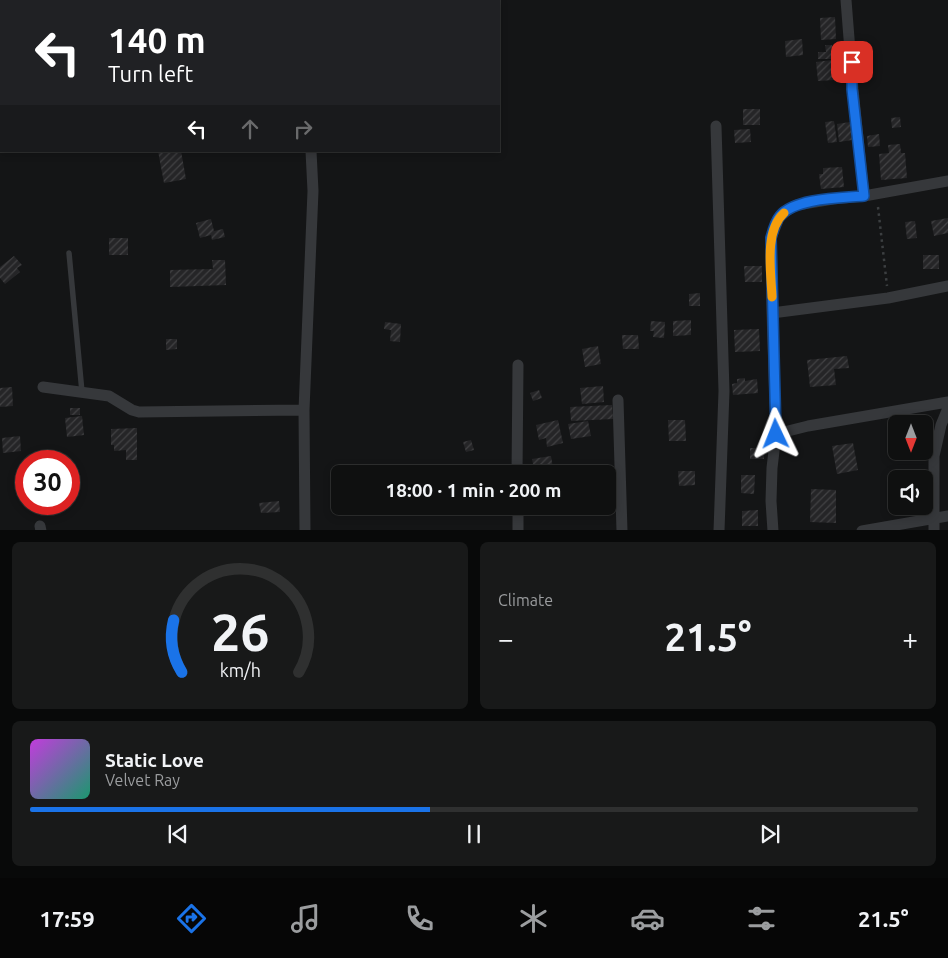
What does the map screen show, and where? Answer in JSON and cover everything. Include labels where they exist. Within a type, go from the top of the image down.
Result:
[{"type":"street","points":[[846,0],[852,89],[864,196]]},
{"type":"street","points":[[716,126],[724,391],[719,530]]},
{"type":"street","points":[[305,530],[304,410],[313,191],[311,152]]},
{"type":"street","points":[[774,530],[771,502],[776,434],[771,238],[779,218],[786,211],[797,205],[864,196],[948,181]]},
{"type":"street","points":[[772,313],[888,298],[948,286]]},
{"type":"street","points":[[517,465],[518,365]]},
{"type":"street","points":[[43,387],[109,396],[132,410],[139,412],[304,410]]},
{"type":"street","points":[[618,400],[622,530]]},
{"type":"street","points":[[776,434],[808,426],[948,402]]},
{"type":"street","points":[[934,530],[934,456],[941,425],[948,408]]},
{"type":"street","points":[[518,515],[518,530]]},
{"type":"street","points":[[862,530],[948,516]]},
{"type":"lane","points":[[69,253],[82,392]]},
{"type":"path","points":[[876,193],[888,298]]},
{"type":"building","points":[[835,17],[836,39],[821,40],[820,18]]},
{"type":"building","points":[[802,39],[803,55],[786,57],[785,41]]},
{"type":"building","points":[[825,45],[832,45],[833,59],[818,59],[818,52],[826,52]]},
{"type":"building","points":[[832,60],[834,80],[818,81],[816,62]]},
{"type":"building","points":[[743,109],[760,109],[760,125],[743,125]]},
{"type":"building","points":[[900,117],[901,127],[892,128],[891,118]]},
{"type":"building","points":[[834,121],[837,142],[828,143],[825,122]]},
{"type":"building","points":[[850,122],[852,140],[839,142],[837,124]]},
{"type":"building","points":[[750,129],[751,142],[735,143],[734,130]]},
{"type":"building","points":[[879,134],[880,146],[868,147],[867,136]]},
{"type":"building","points":[[900,144],[901,153],[905,153],[907,178],[881,180],[879,154],[889,153],[888,145]]},
{"type":"building","points":[[158,152],[181,152],[186,179],[164,183]]},
{"type":"building","points":[[842,167],[844,187],[821,189],[819,174],[823,174],[823,168]]},
{"type":"building","points":[[948,218],[948,233],[934,236],[931,221]]},
{"type":"building","points":[[211,219],[214,231],[223,229],[225,237],[212,240],[211,235],[200,238],[196,223]]},
{"type":"building","points":[[915,221],[917,238],[907,239],[905,222]]},
{"type":"building","points":[[109,238],[128,238],[128,255],[109,255]]},
{"type":"building","points":[[923,255],[939,255],[939,269],[923,269]]},
{"type":"building","points":[[14,256],[22,265],[17,268],[20,272],[5,284],[0,278],[0,267]]},
{"type":"building","points":[[212,260],[225,260],[226,285],[170,287],[170,270],[213,269]]},
{"type":"building","points":[[744,266],[762,266],[762,282],[745,282]]},
{"type":"building","points":[[700,293],[700,306],[689,306],[689,294]]},
{"type":"building","points":[[691,320],[691,335],[673,336],[673,321]]},
{"type":"building","points":[[651,321],[665,322],[664,338],[653,337],[654,331],[650,331]]},
{"type":"building","points":[[385,322],[401,324],[400,342],[390,341],[391,330],[384,329]]},
{"type":"building","points":[[759,329],[760,351],[735,352],[734,330]]},
{"type":"building","points":[[622,335],[638,335],[639,349],[623,349]]},
{"type":"building","points":[[166,339],[177,339],[177,349],[166,350]]},
{"type":"building","points":[[598,346],[601,364],[585,367],[582,349]]},
{"type":"building","points":[[847,356],[849,368],[834,369],[836,385],[810,387],[807,360]]},
{"type":"building","points":[[745,378],[745,381],[757,379],[758,393],[733,395],[732,384],[737,383],[737,379]]},
{"type":"building","points":[[603,386],[604,402],[582,404],[580,388]]},
{"type":"building","points":[[12,387],[13,406],[0,407],[0,388]]},
{"type":"building","points":[[539,390],[542,398],[533,401],[530,393]]},
{"type":"building","points":[[612,405],[613,419],[571,421],[570,407]]},
{"type":"building","points":[[70,408],[80,408],[80,415],[70,415]]},
{"type":"building","points":[[82,416],[84,435],[67,437],[65,418]]},
{"type":"building","points":[[558,420],[563,443],[547,447],[546,438],[539,440],[536,425]]},
{"type":"building","points":[[668,420],[685,420],[686,441],[669,441]]},
{"type":"building","points":[[588,421],[591,436],[571,439],[568,424]]},
{"type":"building","points":[[137,428],[137,460],[126,460],[126,450],[114,451],[114,445],[111,445],[111,429]]},
{"type":"building","points":[[20,436],[21,450],[3,453],[2,438]]},
{"type":"building","points":[[471,440],[474,450],[466,452],[463,442]]},
{"type":"building","points":[[853,443],[858,470],[837,474],[832,446]]},
{"type":"building","points":[[750,448],[764,448],[764,459],[750,459]]},
{"type":"building","points":[[551,456],[552,465],[533,465],[532,459]]},
{"type":"building","points":[[678,471],[695,471],[695,485],[679,486]]},
{"type":"building","points":[[741,475],[755,475],[754,494],[741,493]]},
{"type":"building","points":[[811,489],[836,490],[836,523],[810,522]]},
{"type":"building","points":[[279,501],[280,512],[261,513],[259,503]]},
{"type":"building","points":[[758,510],[758,526],[742,526],[742,511]]},
{"type":"slow traffic","points":[[772,297],[771,238],[779,218],[784,213]]},
{"type":"route","points":[[776,434],[771,238],[779,218],[786,211],[797,205],[864,196],[852,89],[852,62]]}]
